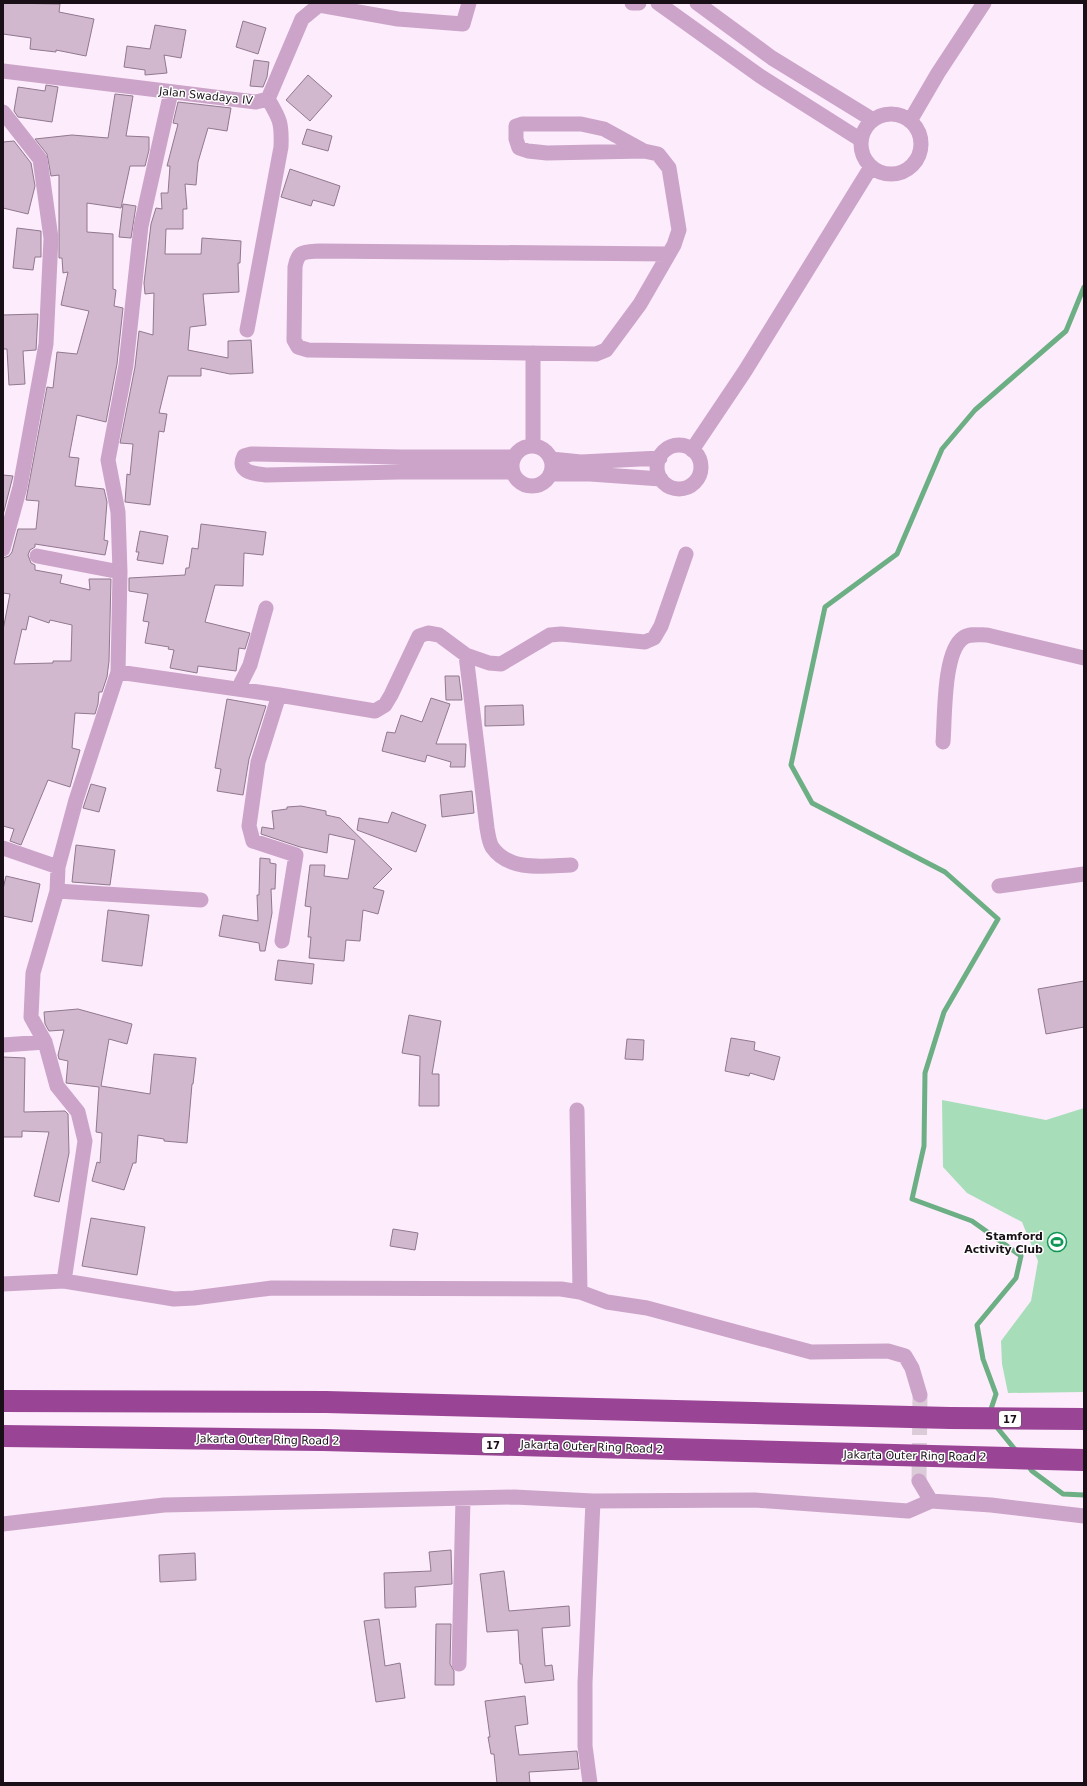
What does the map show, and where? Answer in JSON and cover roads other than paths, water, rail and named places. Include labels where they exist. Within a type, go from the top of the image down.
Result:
[{"type":"highway","name":"17","points":[[3,1400],[326,1402],[950,1418],[1077,1419]]},
{"type":"highway","name":"Jakarta Outer Ring Road 2","points":[[3,1436],[323,1440],[1084,1460]]},
{"type":"street","name":"Jalan Swadaya IV","points":[[3,71],[256,102],[268,99],[302,18],[319,5],[398,19],[463,24],[469,3]]},
{"type":"street","points":[[632,3],[639,3]]},
{"type":"street","points":[[658,3],[760,76],[861,140]]},
{"type":"street","points":[[697,3],[772,58],[873,120]]},
{"type":"street","points":[[910,121],[938,73],[984,3]]},
{"type":"street","points":[[64,1281],[85,1141],[78,1112],[57,1086],[45,1042],[31,1017],[33,973],[56,891],[58,867],[76,800],[118,672],[120,572],[118,512],[108,460],[126,365],[141,226],[171,92]]},
{"type":"street","points":[[247,330],[281,147],[282,128],[278,116],[268,99]]},
{"type":"street","points":[[3,112],[40,159],[51,238],[46,344],[20,487],[3,549]]},
{"type":"street","points":[[885,114],[898,115],[910,121],[918,132],[921,145],[918,158],[909,168],[897,173],[883,173],[871,167],[863,155],[861,140],[864,130],[873,120],[885,114]]},
{"type":"street","points":[[644,151],[604,130],[581,124],[522,124],[516,126],[516,139],[519,148],[528,151],[547,153],[644,151],[658,154],[669,168],[679,230],[674,245],[640,304],[606,350],[596,354],[302,349],[298,347],[294,340],[295,267],[297,257],[304,252],[668,254]]},
{"type":"street","points":[[692,450],[745,371],[871,167]]},
{"type":"street","points":[[533,353],[533,445]]},
{"type":"street","points":[[533,445],[540,447],[547,452],[551,459],[552,467],[546,481],[539,485],[531,486],[523,484],[516,479],[512,472],[511,465],[513,457],[518,450],[533,445]]},
{"type":"street","points":[[678,446],[692,450],[700,462],[699,477],[688,487],[673,488],[666,485],[658,472],[657,465],[660,458],[664,452],[678,446]]},
{"type":"street","points":[[512,472],[399,472],[266,475],[247,472],[243,468],[242,461],[244,456],[251,454],[402,457],[513,457]]},
{"type":"street","points":[[551,459],[581,462],[660,458]]},
{"type":"street","points":[[550,474],[596,474],[661,479]]},
{"type":"street","points":[[118,672],[279,694],[376,710],[385,705],[391,695],[419,636],[428,633],[439,635],[466,655],[489,663],[501,664],[550,635],[561,634],[644,642],[654,638],[661,626],[686,554]]},
{"type":"street","points":[[37,556],[120,572]]},
{"type":"street","points":[[238,689],[250,665],[266,608]]},
{"type":"street","points":[[943,742],[949,665],[953,650],[963,638],[974,634],[987,635],[1084,658]]},
{"type":"street","points":[[466,655],[486,828],[491,846],[506,860],[526,866],[571,865]]},
{"type":"street","points":[[279,694],[258,762],[249,826],[252,841],[296,855],[282,941]]},
{"type":"street","points":[[3,848],[58,867]]},
{"type":"street","points":[[999,886],[1084,874]]},
{"type":"street","points":[[56,891],[201,900]]},
{"type":"street","points":[[3,1045],[45,1042]]},
{"type":"street","points":[[577,1110],[580,1292]]},
{"type":"street","points":[[3,1284],[64,1281],[174,1299],[194,1298],[272,1288],[561,1289],[580,1292],[607,1302],[647,1308],[811,1352],[888,1351],[905,1356],[912,1368],[920,1395]]},
{"type":"street","points":[[918,1481],[931,1501]]},
{"type":"street","points":[[3,1524],[164,1505],[514,1497],[593,1501],[755,1500],[908,1511],[931,1501],[991,1505],[1084,1516]]},
{"type":"street","points":[[459,1664],[463,1499]]},
{"type":"street","points":[[590,1783],[585,1746],[585,1683],[593,1501]]},
{"type":"waterway","points":[[990,1412],[996,1394],[983,1359],[977,1325],[1016,1278],[1021,1256],[972,1221],[912,1199],[924,1146],[925,1073],[944,1012],[998,919],[945,872],[812,803],[791,765],[825,607],[897,554],[942,449],[975,410],[1066,331],[1084,287]]},
{"type":"waterway","points":[[995,1425],[1017,1452]]},
{"type":"waterway","points":[[1027,1464],[1032,1471],[1063,1494],[1084,1495]]},
{"type":"tunnel","points":[[919,1481],[920,1395]]},
{"type":"place","name":"Stamford Activity Club","points":[[1057,1242]]}]
